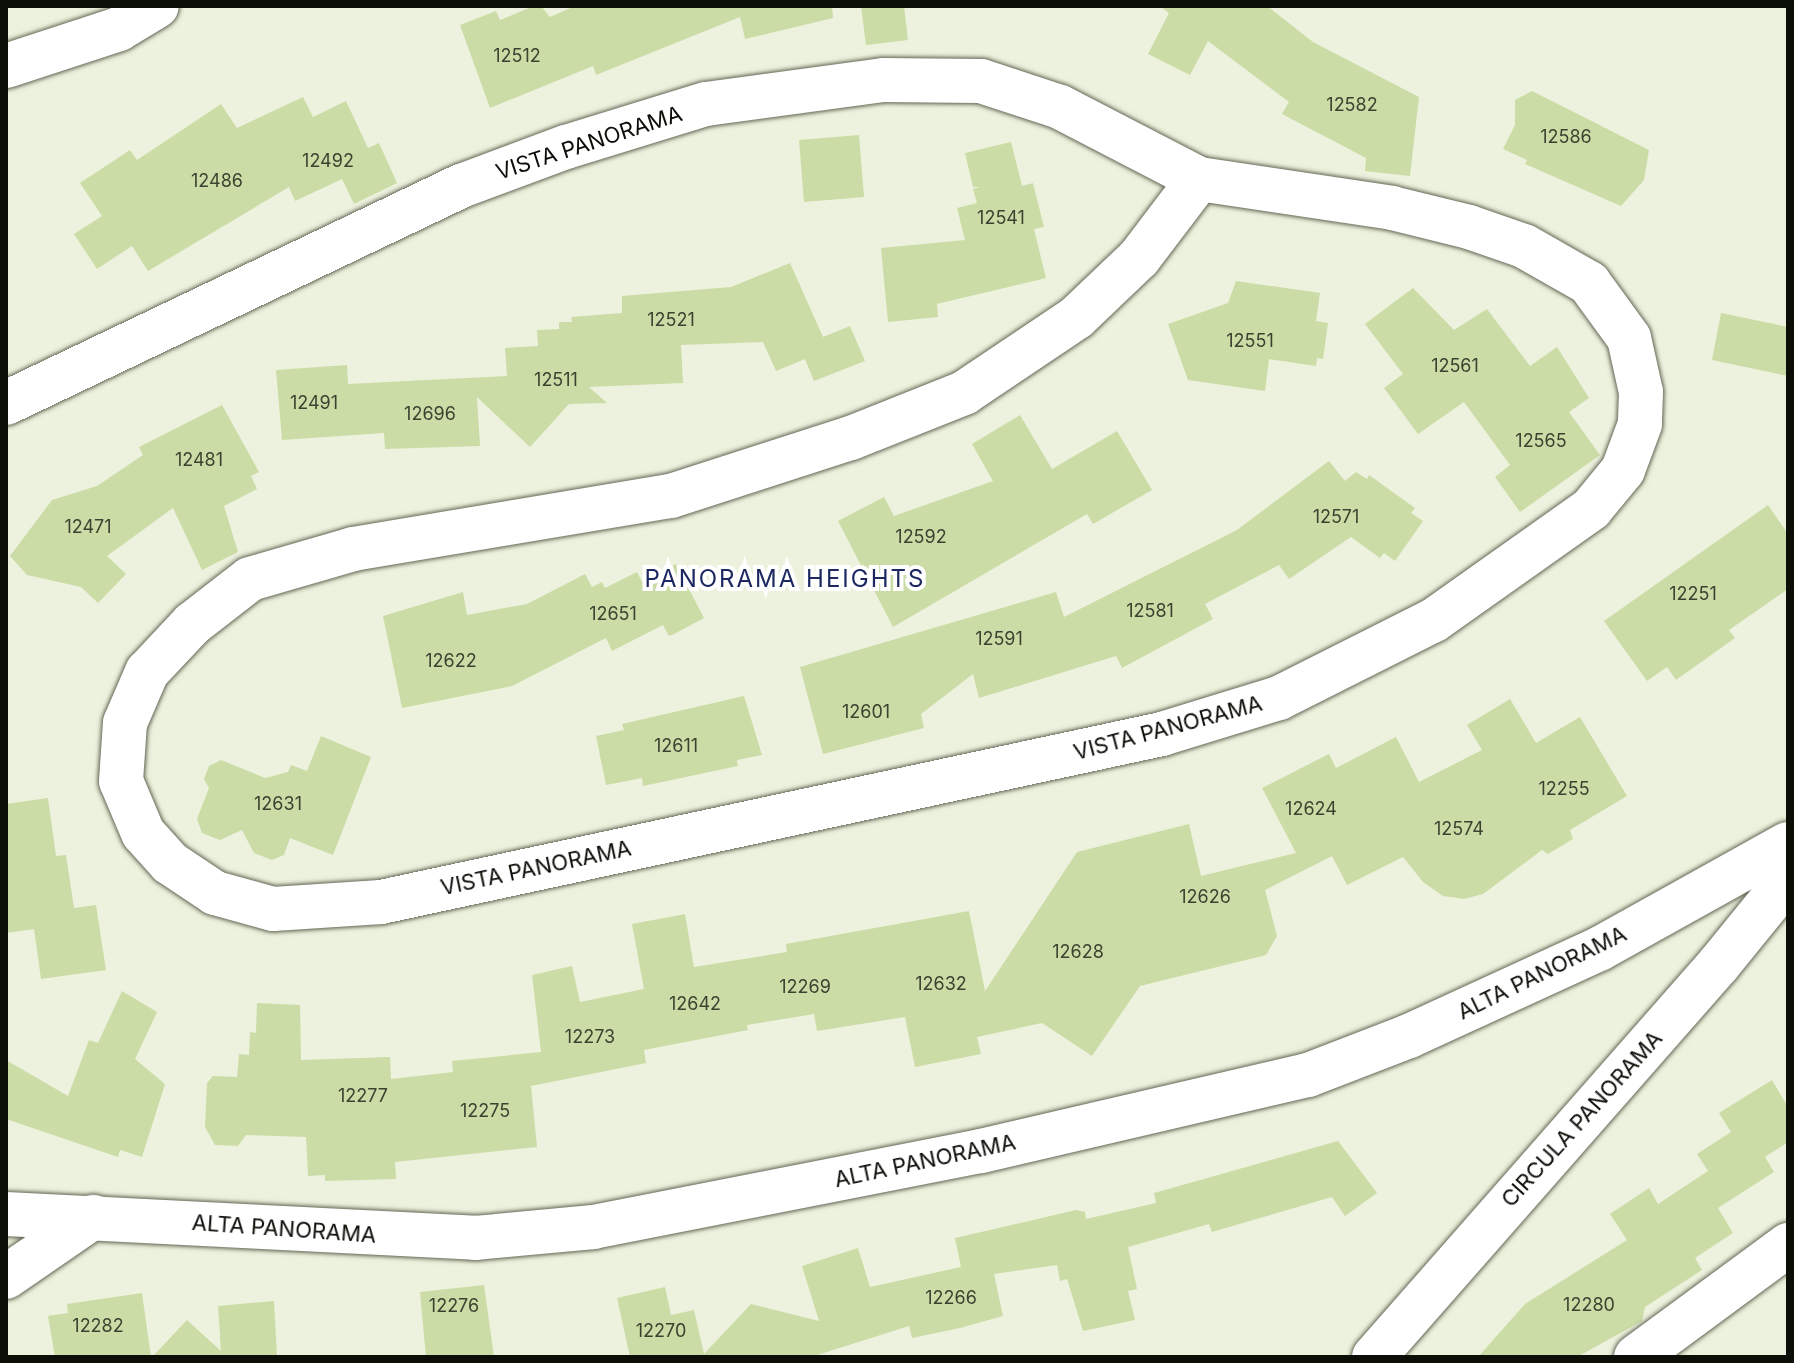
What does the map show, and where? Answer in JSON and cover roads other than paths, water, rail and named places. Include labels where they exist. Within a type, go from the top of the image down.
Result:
[{"type":"street","points":[[6,66],[119,29],[157,6]]},
{"type":"street","name":"VISTA PANORAMA","points":[[6,403],[461,186],[706,104],[883,80],[981,81],[1060,107],[1199,179],[1392,208],[1469,227],[1524,246],[1589,283],[1618,316],[1637,364],[1640,424],[1623,470],[1581,517],[1434,620],[1279,698],[1176,731],[381,902],[273,909],[215,893],[170,863],[143,833],[121,781],[125,723],[147,672],[192,624],[250,579],[353,549],[671,496],[851,438],[964,393],[1077,317],[1139,258],[1199,179]]},
{"type":"street","name":"ALTA PANORAMA","points":[[6,1214],[394,1236],[533,1235],[657,1216],[981,1151],[1308,1075],[1409,1036],[1599,949],[1788,844]]},
{"type":"street","name":"CIRCULA PANORAMA","points":[[1371,1353],[1719,964],[1788,879]]},
{"type":"street","points":[[6,1277],[93,1217]]},
{"type":"street","points":[[1636,1357],[1788,1245]]},
{"type":"district","name":"PANORAMA HEIGHTS","points":[[785,579]]}]
